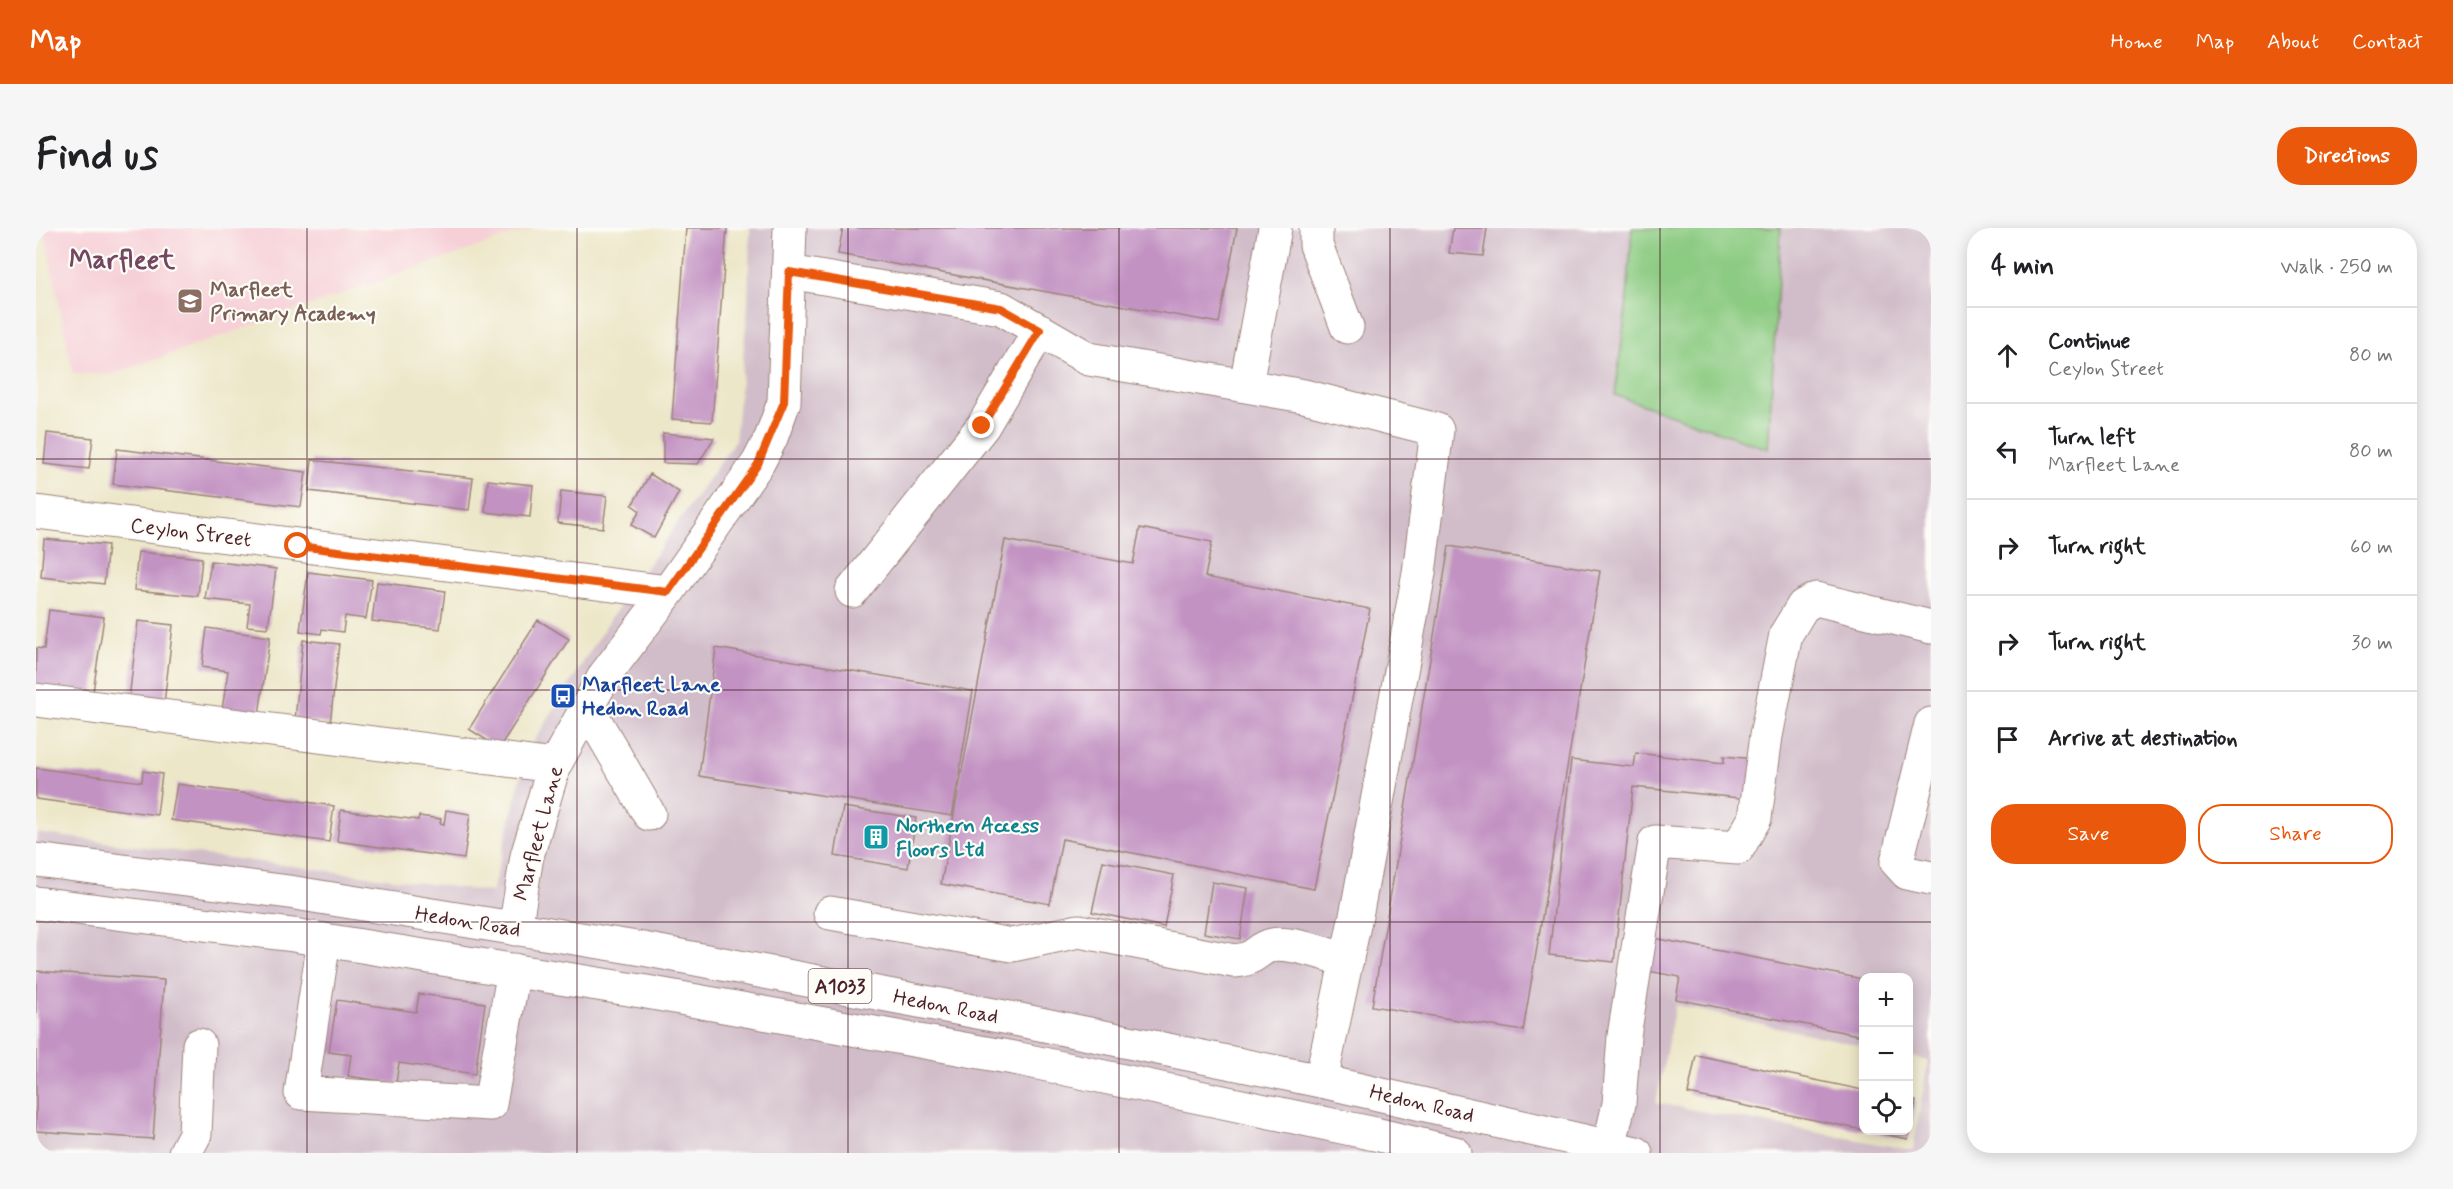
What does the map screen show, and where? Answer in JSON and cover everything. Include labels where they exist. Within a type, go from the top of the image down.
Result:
[{"type":"main road","name":"Marfleet Lane","points":[[514,929],[527,856],[554,766],[605,675],[668,592],[758,464],[784,402],[790,228]]},
{"type":"main road","points":[[1246,385],[1275,228]]},
{"type":"main road","points":[[1316,228],[1316,244],[1347,327]]},
{"type":"main road","points":[[789,272],[1001,308],[1089,359],[1304,396],[1437,430],[1419,573],[1347,960],[1321,1081]]},
{"type":"main road","points":[[852,591],[982,426],[1040,330]]},
{"type":"main road","name":"Ceylon Street","points":[[36,512],[668,592]]},
{"type":"main road","points":[[1623,1150],[1619,1104],[1624,1036],[1655,842],[1738,848],[1748,834],[1755,818],[1766,736],[1786,634],[1803,606],[1816,599],[1931,627]]},
{"type":"main road","points":[[36,700],[554,766]]},
{"type":"main road","points":[[587,707],[649,814]]},
{"type":"main road","points":[[1931,724],[1897,862],[1907,873],[1931,878]]},
{"type":"main road","name":"Hedon Road","points":[[36,860],[289,892],[643,950],[996,1016],[1321,1081],[1623,1150]]},
{"type":"main road","name":"Hedon Road","points":[[36,903],[324,940],[514,970],[1019,1059],[1455,1153]]},
{"type":"main road","points":[[830,913],[1012,945],[1078,931],[1234,961],[1248,960],[1270,945],[1282,944],[1347,960]]},
{"type":"main road","points":[[324,940],[301,1093],[490,1104],[514,970]]},
{"type":"main road","points":[[185,1153],[195,1134],[200,1045]]},
{"type":"shaded area","name":"Marfleet Primary Academy","points":[[44,228],[532,228],[113,374],[73,374]]},
{"type":"shaded area","points":[[750,228],[1931,228],[1931,1153],[36,1153],[36,833],[492,892],[527,752],[611,618],[735,441],[748,305]],"holes":[[[1859,973],[1913,973],[1913,1057],[1928,1061],[1913,1150],[1656,1103],[1675,1005],[1859,1045]]]},
{"type":"green space","points":[[1632,228],[1781,228],[1768,449],[1615,395],[1627,301]]},
{"type":"building","points":[[686,228],[727,228],[712,422],[672,419]]},
{"type":"building","points":[[843,228],[1237,228],[1219,323],[838,254]]},
{"type":"building","points":[[1453,228],[1487,228],[1483,256],[1449,253]]},
{"type":"building","points":[[47,433],[93,438],[89,469],[44,464]]},
{"type":"building","points":[[663,433],[714,438],[698,464],[663,463]]},
{"type":"building","points":[[117,449],[306,472],[301,507],[113,484]]},
{"type":"building","points":[[312,460],[473,478],[469,510],[309,491]]},
{"type":"building","points":[[650,474],[679,492],[654,538],[631,525],[640,511],[632,505]]},
{"type":"building","points":[[488,480],[533,485],[530,517],[485,512]]},
{"type":"building","points":[[561,491],[607,496],[603,528],[558,523]]},
{"type":"building","points":[[1140,528],[1212,542],[1205,577],[1370,609],[1314,889],[1062,839],[1050,904],[941,884],[1005,540],[1133,564]]},
{"type":"building","points":[[44,539],[108,545],[104,584],[41,577]]},
{"type":"building","points":[[1449,546],[1600,571],[1523,1031],[1372,1006]]},
{"type":"building","points":[[138,552],[202,558],[198,596],[134,590]]},
{"type":"building","points":[[211,561],[276,569],[268,628],[247,626],[250,604],[205,599]]},
{"type":"building","points":[[308,572],[372,580],[366,619],[345,616],[343,632],[322,629],[321,634],[300,631]]},
{"type":"building","points":[[377,582],[445,591],[440,629],[372,621]]},
{"type":"building","points":[[49,610],[104,617],[93,692],[36,687],[36,648],[44,649]]},
{"type":"building","points":[[538,620],[569,639],[499,748],[469,729]]},
{"type":"building","points":[[138,621],[173,625],[164,704],[129,700]]},
{"type":"building","points":[[207,628],[270,637],[259,715],[222,710],[228,671],[202,667]]},
{"type":"building","points":[[303,640],[339,644],[330,724],[295,720]]},
{"type":"building","points":[[716,648],[973,691],[952,816],[699,776]]},
{"type":"building","points":[[1636,753],[1724,763],[1724,756],[1754,759],[1749,799],[1633,787],[1614,962],[1549,955],[1571,760],[1634,767]]},
{"type":"building","points":[[36,768],[142,782],[143,771],[162,774],[157,815],[36,799]]},
{"type":"building","points":[[177,784],[334,806],[329,842],[171,820]]},
{"type":"building","name":"Northern Access Floors Ltd","points":[[843,807],[916,818],[908,868],[835,856]]},
{"type":"building","points":[[341,810],[418,820],[419,816],[441,819],[440,823],[444,824],[446,810],[470,814],[464,859],[337,841]]},
{"type":"building","points":[[1103,861],[1174,875],[1164,927],[1092,912]]},
{"type":"building","points":[[1212,882],[1248,888],[1240,939],[1204,933]]},
{"type":"building","points":[[1654,938],[1859,978],[1859,1035],[1676,999],[1680,977],[1648,971]]},
{"type":"building","points":[[36,971],[164,980],[153,1139],[36,1131]]},
{"type":"building","points":[[419,994],[485,1003],[475,1074],[399,1063],[396,1083],[348,1076],[351,1055],[329,1052],[337,1000],[416,1012]]},
{"type":"building","points":[[1696,1055],[1859,1089],[1859,1129],[1688,1094]]},
{"type":"building","points":[[1888,1135],[1909,1135],[1908,1139]]},
{"type":"place","name":"Marfleet Primary Academy","points":[[190,301]]},
{"type":"place","name":"Marfleet Lane Hedon Road","points":[[563,696]]},
{"type":"place","name":"Northern Access Floors Ltd","points":[[876,837]]},
{"type":"district","name":"Marfleet","points":[[122,259]]},
{"type":"route","points":[[298,546],[668,592],[758,464],[771,438],[784,402],[789,272],[1001,308],[1040,330],[982,426]]}]
